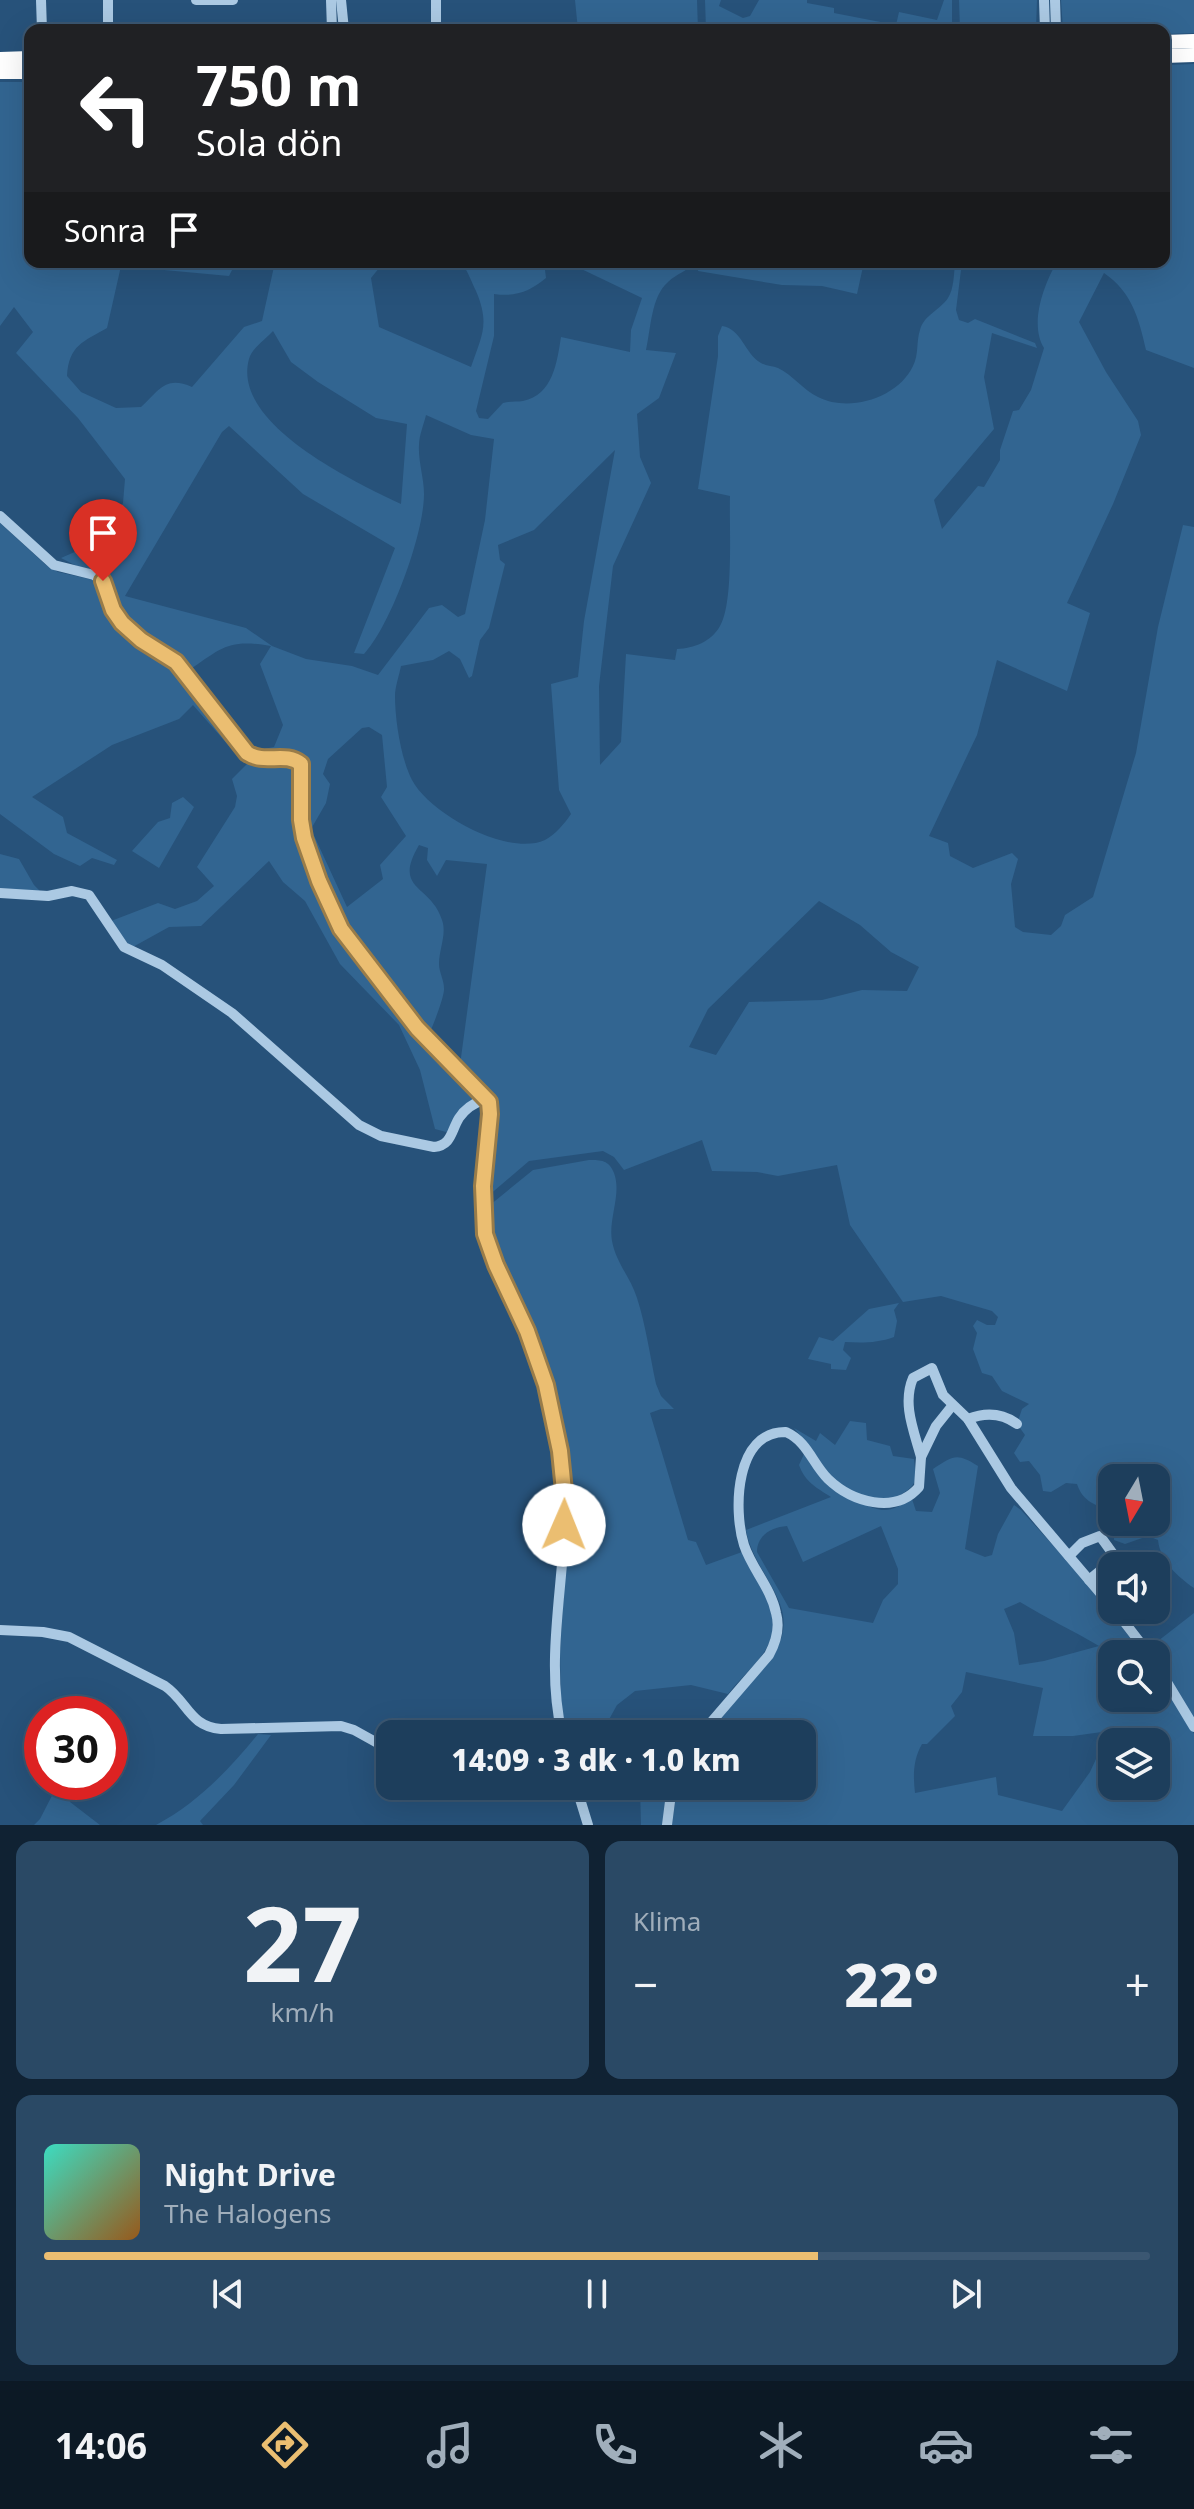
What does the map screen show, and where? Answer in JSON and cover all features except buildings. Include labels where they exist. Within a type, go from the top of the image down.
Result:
[{"type":"highway","points":[[1170,42],[1194,41]]},
{"type":"highway","points":[[1170,56],[1194,55]]},
{"type":"highway","points":[[0,59],[24,58]]},
{"type":"highway","points":[[0,72],[24,72]]},
{"type":"street","points":[[41,0],[42,24]]},
{"type":"street","points":[[108,0],[108,24]]},
{"type":"street","points":[[196,0],[233,0]]},
{"type":"street","points":[[331,0],[332,24]]},
{"type":"street","points":[[341,0],[343,24]]},
{"type":"street","points":[[436,0],[436,23]]},
{"type":"street","points":[[1044,0],[1045,24]]},
{"type":"street","points":[[1055,0],[1056,24]]},
{"type":"street","points":[[0,516],[54,565],[94,575],[103,581],[113,610],[122,623],[141,640],[176,662],[247,753],[263,760],[288,757],[301,764],[304,838],[341,929],[417,1028],[487,1098],[490,1114],[483,1186],[485,1234],[539,1362],[556,1427],[564,1485],[556,1640],[560,1720]]},
{"type":"street","points":[[0,893],[48,896],[72,891],[89,895],[124,947],[162,965],[232,1013],[348,1116],[375,1134],[441,1146],[448,1142],[467,1109],[487,1098]]},
{"type":"street","points":[[713,1720],[769,1655],[778,1624],[774,1605],[747,1553],[740,1527],[742,1471],[754,1446],[774,1433],[786,1432],[802,1442],[833,1483],[884,1505],[893,1503],[917,1491],[920,1484],[921,1457],[908,1402],[913,1378],[932,1368],[938,1386],[952,1406],[968,1419],[1011,1488],[1098,1590]]},
{"type":"street","points":[[921,1457],[936,1426],[952,1406]]},
{"type":"street","points":[[968,1419],[990,1414],[1006,1417],[1017,1424]]},
{"type":"street","points":[[1069,1556],[1082,1543],[1100,1536],[1116,1558],[1089,1580]]},
{"type":"street","points":[[1126,1624],[1138,1640]]},
{"type":"street","points":[[0,1630],[43,1632],[75,1640],[165,1686],[205,1727],[341,1726],[376,1742]]},
{"type":"street","points":[[1170,1687],[1194,1727]]},
{"type":"street","points":[[580,1800],[588,1825]]},
{"type":"street","points":[[667,1825],[670,1800]]},
{"type":"shaded area","points":[[575,0],[697,0],[698,24],[577,24]]},
{"type":"shaded area","points":[[705,0],[721,0],[719,6],[743,18],[750,16],[759,0],[807,0],[807,3],[834,8],[834,13],[891,24],[706,24]]},
{"type":"shaded area","points":[[944,0],[952,0],[952,24],[896,24],[899,12],[937,20]]},
{"type":"shaded area","points":[[959,0],[1037,0],[1036,24],[960,24]]},
{"type":"shaded area","points":[[1061,0],[1194,0],[1194,33],[1170,34],[1170,24],[1063,24]]},
{"type":"shaded area","points":[[1194,64],[1194,368],[1146,350],[1128,298],[1104,273],[1079,322],[1106,372],[1138,421],[1141,435],[1067,603],[1090,613],[1067,691],[997,660],[977,735],[929,836],[948,843],[950,856],[973,868],[1012,853],[1018,859],[1011,884],[1015,927],[1023,932],[1051,935],[1061,926],[1065,915],[1093,897],[1136,753],[1158,627],[1183,525],[1194,527],[1194,1588],[1170,1567],[1170,1552],[1161,1552],[1158,1540],[1148,1536],[1170,1536],[1170,1464],[1098,1464],[1098,1506],[1086,1499],[1077,1484],[1066,1483],[1051,1492],[1043,1491],[1040,1475],[1029,1461],[1020,1462],[1014,1453],[1025,1435],[1017,1424],[1022,1409],[1029,1404],[1002,1391],[992,1376],[982,1373],[973,1349],[977,1333],[973,1326],[977,1320],[995,1325],[998,1317],[992,1311],[941,1296],[903,1302],[850,1225],[837,1165],[778,1176],[757,1172],[712,1171],[702,1140],[624,1170],[614,1157],[603,1151],[529,1161],[488,1196],[486,1184],[494,1104],[492,1095],[460,1065],[487,864],[446,860],[437,876],[427,860],[428,848],[419,845],[412,860],[412,879],[437,908],[443,925],[439,964],[444,992],[428,1036],[369,960],[332,903],[318,874],[308,844],[304,814],[307,765],[297,754],[264,756],[253,751],[274,747],[283,725],[260,664],[271,646],[245,644],[226,647],[188,671],[171,653],[145,638],[120,616],[106,581],[61,558],[104,539],[123,503],[125,479],[78,418],[16,353],[33,332],[14,307],[0,326],[0,82],[24,82],[24,268],[121,268],[107,328],[84,341],[74,351],[67,376],[81,392],[116,408],[141,407],[169,384],[192,387],[244,327],[262,321],[274,268],[379,268],[371,278],[379,327],[471,367],[483,329],[483,312],[465,268],[545,268],[546,278],[534,287],[515,294],[494,294],[494,336],[476,411],[479,418],[488,419],[503,403],[523,401],[541,392],[552,376],[561,337],[630,352],[631,330],[642,298],[579,268],[688,268],[662,288],[655,304],[646,350],[676,353],[659,398],[637,414],[640,457],[651,483],[613,566],[599,686],[600,765],[621,742],[626,654],[675,660],[677,649],[696,646],[712,636],[724,615],[729,582],[730,496],[698,489],[718,356],[718,336],[722,326],[739,336],[755,359],[783,371],[818,397],[844,403],[872,400],[896,387],[906,377],[915,362],[922,325],[948,298],[954,268],[961,268],[956,310],[959,320],[968,323],[975,319],[1035,343],[1037,348],[992,333],[984,377],[994,429],[934,500],[942,529],[978,486],[984,487],[1000,460],[1000,450],[1013,411],[1019,410],[1031,390],[1044,348],[1038,328],[1040,304],[1054,268],[1170,268],[1170,65]],"holes":[[[273,331],[291,362],[376,418],[407,424],[401,504],[328,466],[301,448],[277,428],[259,406],[248,383],[250,355]],[[426,415],[471,435],[494,439],[485,520],[465,614],[458,617],[442,605],[429,608],[378,675],[352,666],[306,659],[272,646],[246,628],[125,596],[222,432],[229,426],[303,494],[395,548],[354,653],[364,654],[395,601],[418,532],[424,494],[419,441]],[[615,450],[584,621],[578,677],[551,684],[559,790],[571,814],[560,828],[545,840],[529,844],[511,843],[471,829],[435,806],[412,780],[405,761],[397,728],[395,696],[401,666],[433,660],[449,651],[460,659],[469,678],[472,676],[480,640],[489,628],[505,564],[500,560],[498,545],[534,530]],[[369,727],[382,735],[387,787],[381,797],[406,836],[380,865],[383,879],[347,907],[311,829],[326,803],[330,784],[323,774],[328,759],[362,728]],[[819,901],[860,925],[891,952],[919,967],[907,991],[862,990],[822,1000],[749,1002],[716,1055],[689,1047],[708,1009]]]},
{"type":"shaded area","points":[[143,268],[233,268],[229,276]]},
{"type":"shaded area","points":[[698,268],[863,268],[857,294],[822,286],[782,285],[698,271]]},
{"type":"shaded area","points":[[0,523],[46,565],[58,572],[101,584],[115,625],[126,636],[170,665],[234,743],[229,746],[193,705],[179,719],[112,745],[32,797],[63,817],[67,833],[117,860],[114,865],[92,858],[80,866],[54,854],[0,814]]},
{"type":"shaded area","points":[[285,761],[298,768],[296,818],[345,940],[482,1097],[450,1133],[435,1129],[420,1070],[399,1025],[340,964],[305,901],[283,882],[269,861],[201,926],[169,927],[131,948],[111,921],[158,903],[175,909],[197,901],[214,886],[197,867],[235,807],[237,796],[232,779],[249,762],[264,766]]},
{"type":"shaded area","points":[[183,797],[194,807],[159,868],[132,851],[158,822],[170,818],[172,803]]},
{"type":"shaded area","points":[[0,854],[19,859],[40,891],[0,890]]},
{"type":"shaded area","points":[[597,1160],[610,1165],[614,1173],[616,1189],[612,1241],[637,1298],[656,1384],[661,1396],[674,1409],[650,1413],[688,1540],[696,1542],[706,1565],[742,1552],[761,1585],[773,1621],[765,1651],[728,1694],[691,1685],[635,1691],[617,1705],[609,1720],[563,1720],[560,1653],[568,1524],[552,1392],[536,1345],[492,1247],[487,1210],[533,1170]]},
{"type":"shaded area","points":[[899,1303],[894,1310],[897,1321],[894,1337],[870,1342],[845,1342],[843,1350],[851,1358],[846,1370],[831,1369],[831,1364],[808,1359],[819,1337],[833,1341],[869,1309]]},
{"type":"shaded area","points":[[850,1421],[866,1423],[867,1440],[890,1446],[893,1456],[914,1459],[915,1477],[910,1488],[884,1500],[865,1497],[847,1489],[827,1473],[794,1428],[816,1441],[820,1433],[835,1445]]},
{"type":"shaded area","points":[[804,1454],[851,1495],[872,1507],[890,1509],[912,1499],[916,1511],[932,1512],[940,1493],[933,1469],[956,1457],[978,1466],[965,1549],[985,1557],[992,1555],[998,1534],[1014,1505],[1098,1596],[1098,1624],[1120,1624],[1132,1640],[1098,1640],[1098,1645],[1020,1602],[1004,1609],[1014,1633],[1019,1665],[1098,1646],[1098,1712],[1170,1712],[1170,1695],[1194,1734],[1194,1825],[672,1825],[675,1800],[816,1800],[816,1720],[718,1720],[768,1662],[783,1630],[780,1604],[752,1550],[746,1530],[831,1497],[808,1480],[799,1465]],"holes":[[[787,1526],[803,1562],[881,1526],[898,1569],[898,1584],[883,1600],[873,1623],[789,1608],[757,1552],[760,1541],[771,1530]],[[966,1672],[1043,1688],[1033,1736],[1073,1736],[1098,1733],[1098,1728],[1170,1728],[1170,1800],[1098,1800],[1098,1755],[1090,1772],[1062,1811],[998,1795],[996,1777],[915,1793],[914,1768],[919,1750],[955,1716],[951,1706],[962,1692]]]},
{"type":"shaded area","points":[[1114,1536],[1148,1536],[1125,1544],[1114,1540]]},
{"type":"shaded area","points":[[1194,1613],[1194,1722],[1170,1683],[1170,1640],[1159,1640]]},
{"type":"shaded area","points":[[258,1734],[271,1735],[234,1785],[200,1821],[203,1825],[156,1825],[185,1807],[211,1785]]},
{"type":"shaded area","points":[[50,1800],[71,1800],[100,1825],[34,1825]]},
{"type":"shaded area","points":[[640,1800],[667,1800],[664,1825],[641,1825]]},
{"type":"route","points":[[103,581],[113,610],[122,623],[141,640],[176,662],[247,753],[263,760],[288,757],[301,764],[301,820],[308,855],[341,929],[417,1028],[487,1098],[490,1114],[483,1186],[485,1234],[490,1252],[527,1331],[546,1385],[560,1451],[564,1525]]}]
